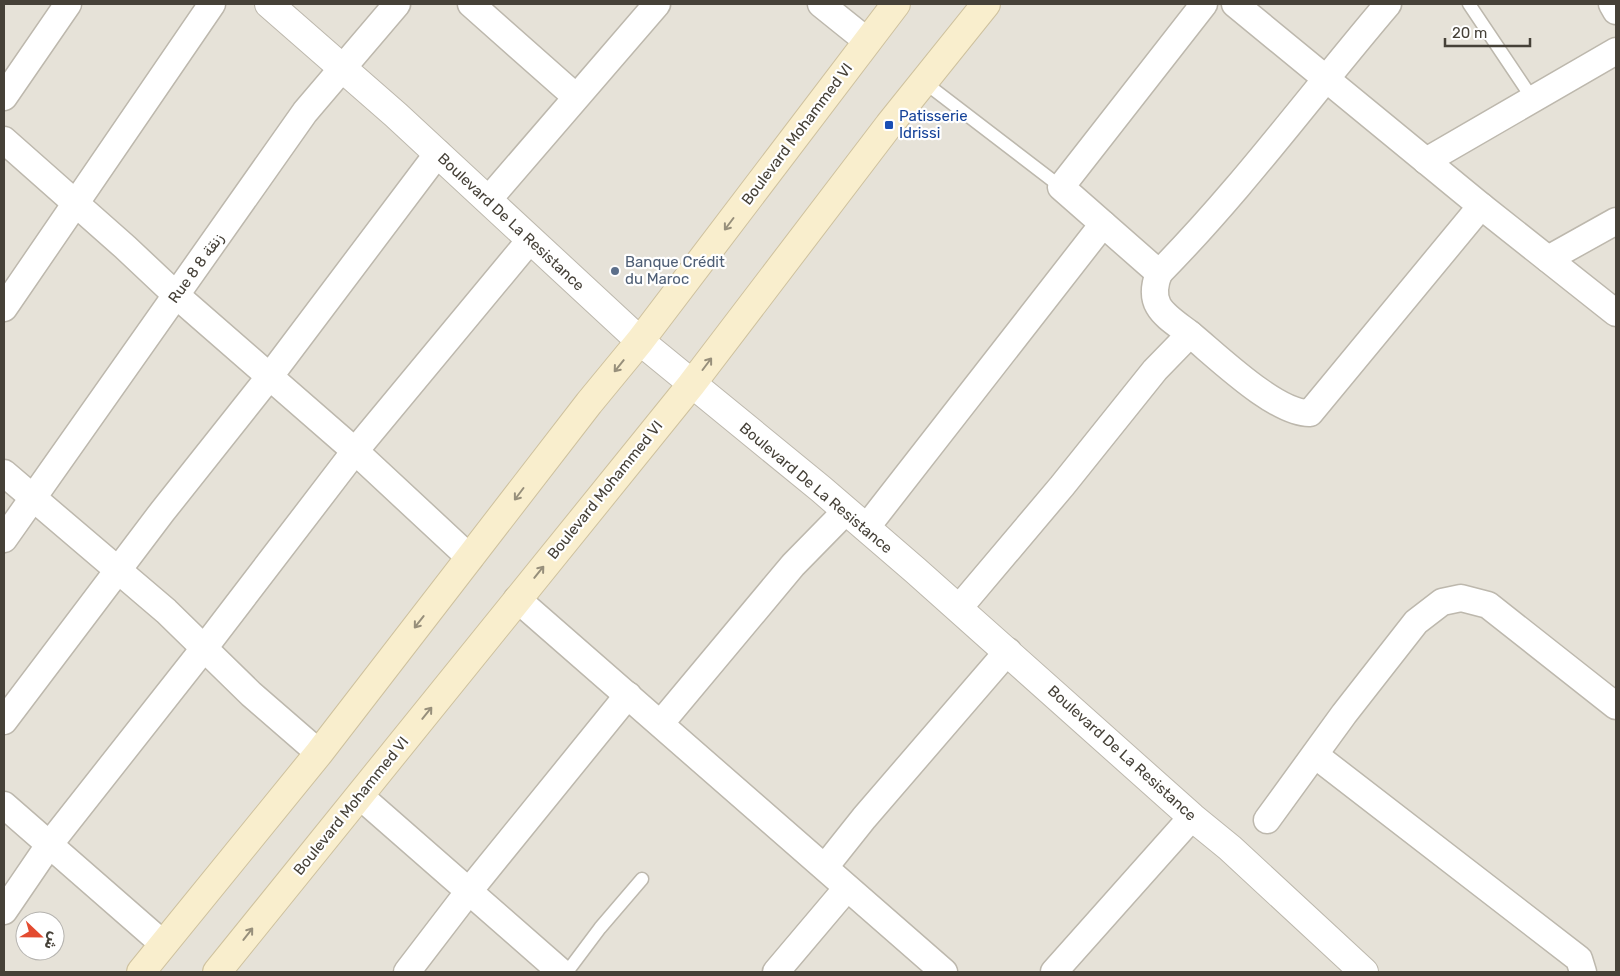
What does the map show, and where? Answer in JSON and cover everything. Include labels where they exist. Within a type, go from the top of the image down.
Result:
[{"type":"main road","name":"Boulevard Mohammed VI","points":[[141,972],[162,943],[318,753],[640,341],[896,4]]},
{"type":"main road","name":"Boulevard Mohammed VI","points":[[217,972],[691,385],[986,4]]},
{"type":"street","points":[[4,97],[68,4]]},
{"type":"street","points":[[4,308],[212,4]]},
{"type":"street","name":"Boulevard De La Resistance","points":[[269,4],[438,153],[640,341],[691,385],[856,519],[959,608],[1192,817],[1230,848],[1364,972]]},
{"type":"street","name":"Rue 8 8 زنقة","points":[[4,539],[305,112],[340,68],[397,4]]},
{"type":"street","points":[[472,4],[576,97]]},
{"type":"street","points":[[821,4],[867,41]]},
{"type":"street","points":[[1159,272],[1060,187],[1204,4]]},
{"type":"street","points":[[1235,4],[1426,162],[1616,313]]},
{"type":"street","points":[[1388,4],[1182,250],[1159,272],[1154,286],[1154,298],[1158,308],[1288,410],[1310,413],[1481,206]]},
{"type":"street","points":[[1612,4],[1616,10]]},
{"type":"street","points":[[488,200],[576,97],[650,6]]},
{"type":"street","points":[[1426,162],[1532,98],[1616,51]]},
{"type":"street","points":[[4,140],[125,247],[176,295],[355,451],[470,558]]},
{"type":"street","points":[[4,721],[118,570],[270,376],[438,153]]},
{"type":"street","points":[[1548,260],[1616,221]]},
{"type":"street","points":[[661,724],[793,566],[856,519],[1103,224]]},
{"type":"street","points":[[4,911],[49,845],[205,648],[355,451],[530,240]]},
{"type":"street","points":[[959,608],[1062,486],[1155,370],[1190,334]]},
{"type":"street","points":[[4,473],[32,499],[118,570],[205,648],[251,694],[318,753]]},
{"type":"street","points":[[1267,820],[1344,714],[1416,622],[1442,602],[1461,598],[1488,605],[1616,706]]},
{"type":"street","points":[[517,599],[944,972]]},
{"type":"street","points":[[825,867],[877,802],[1008,651]]},
{"type":"street","points":[[407,972],[469,890],[628,695]]},
{"type":"street","points":[[1315,755],[1579,959],[1583,972]]},
{"type":"street","points":[[360,796],[561,972]]},
{"type":"street","points":[[4,804],[162,943]]},
{"type":"street","points":[[1054,972],[1192,817]]},
{"type":"street","points":[[776,972],[848,888]]},
{"type":"lane","points":[[1469,4],[1532,98]]},
{"type":"lane","points":[[924,82],[1060,187]]},
{"type":"lane","points":[[567,972],[600,928],[642,879]]},
{"type":"shaded area","points":[[4,4],[1616,4],[1616,972],[4,972]]},
{"type":"place","name":"Patisserie Idrissi","points":[[889,125]]},
{"type":"place","name":"Banque Crédit du Maroc","points":[[615,271]]}]
